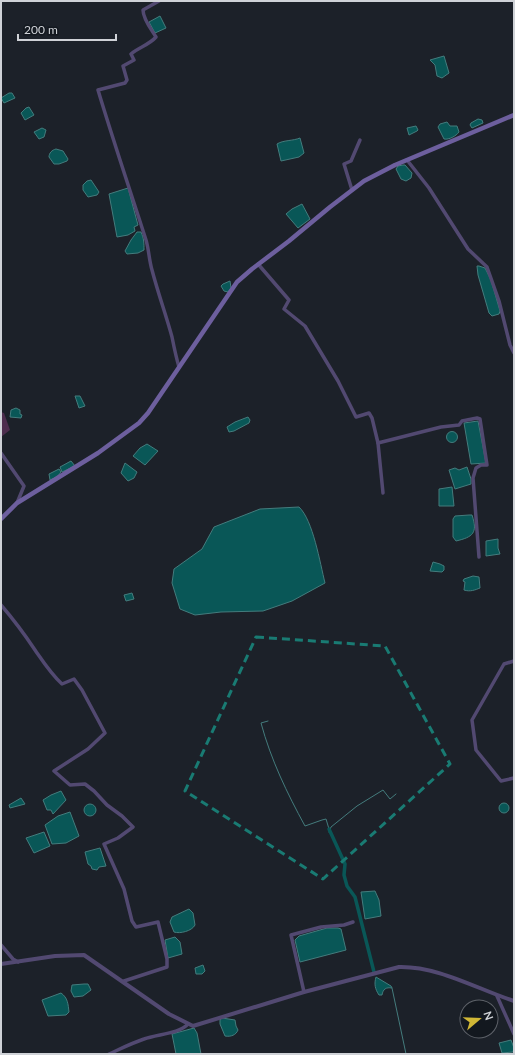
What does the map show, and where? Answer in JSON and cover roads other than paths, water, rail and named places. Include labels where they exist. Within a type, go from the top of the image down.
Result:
[{"type":"main road","points":[[1,519],[17,503],[98,453],[139,423],[148,413],[237,282],[258,264],[364,181],[395,165],[514,115]]},
{"type":"street","points":[[159,1],[143,10],[146,20],[156,38],[138,48],[131,54],[134,60],[123,66],[128,80],[125,83],[98,90],[114,145],[131,191],[146,242],[151,269],[172,338],[179,367]]},
{"type":"street","points":[[352,190],[344,164],[351,161],[360,140]]},
{"type":"street","points":[[407,160],[429,188],[468,249],[487,267],[500,301],[510,345],[514,353]]},
{"type":"street","points":[[258,264],[289,300],[284,309],[305,326],[338,381],[356,417],[369,413],[372,418],[378,444],[383,493]]},
{"type":"street","points":[[378,444],[441,427],[459,425],[462,421],[477,418],[480,419],[487,465],[481,465],[476,468],[473,478],[479,558]]},
{"type":"street","points":[[1,454],[24,486],[17,503]]},
{"type":"street","points":[[1,605],[26,637],[47,669],[56,679],[62,684],[74,679],[82,690],[105,733],[88,749],[54,771],[70,785],[86,784],[94,790],[107,805],[122,816],[132,827],[118,838],[104,844],[124,889],[132,920],[136,926],[158,922],[167,967],[124,981]]},
{"type":"street","points":[[514,661],[504,664],[472,720],[476,750],[502,781],[514,778]]},
{"type":"street","points":[[304,992],[291,935],[321,926],[344,925],[353,922]]},
{"type":"street","points":[[1,945],[12,959],[18,962]]},
{"type":"street","points":[[1,964],[55,956],[84,955],[124,981],[169,1014],[192,1026],[304,992],[399,967],[412,967],[431,971],[514,1001]]},
{"type":"street","points":[[497,996],[514,1034]]},
{"type":"street","points":[[108,1054],[148,1037],[179,1030],[188,1024]]},
{"type":"waterway","points":[[268,721],[261,723],[270,750],[286,789],[305,826],[326,819],[329,829]]},
{"type":"waterway","points":[[329,832],[331,827],[357,806],[383,790],[390,799],[396,794]]},
{"type":"waterway","points":[[329,829],[345,864],[344,875],[347,886],[355,897],[374,972]]},
{"type":"waterway","points":[[392,988],[406,1054]]}]
